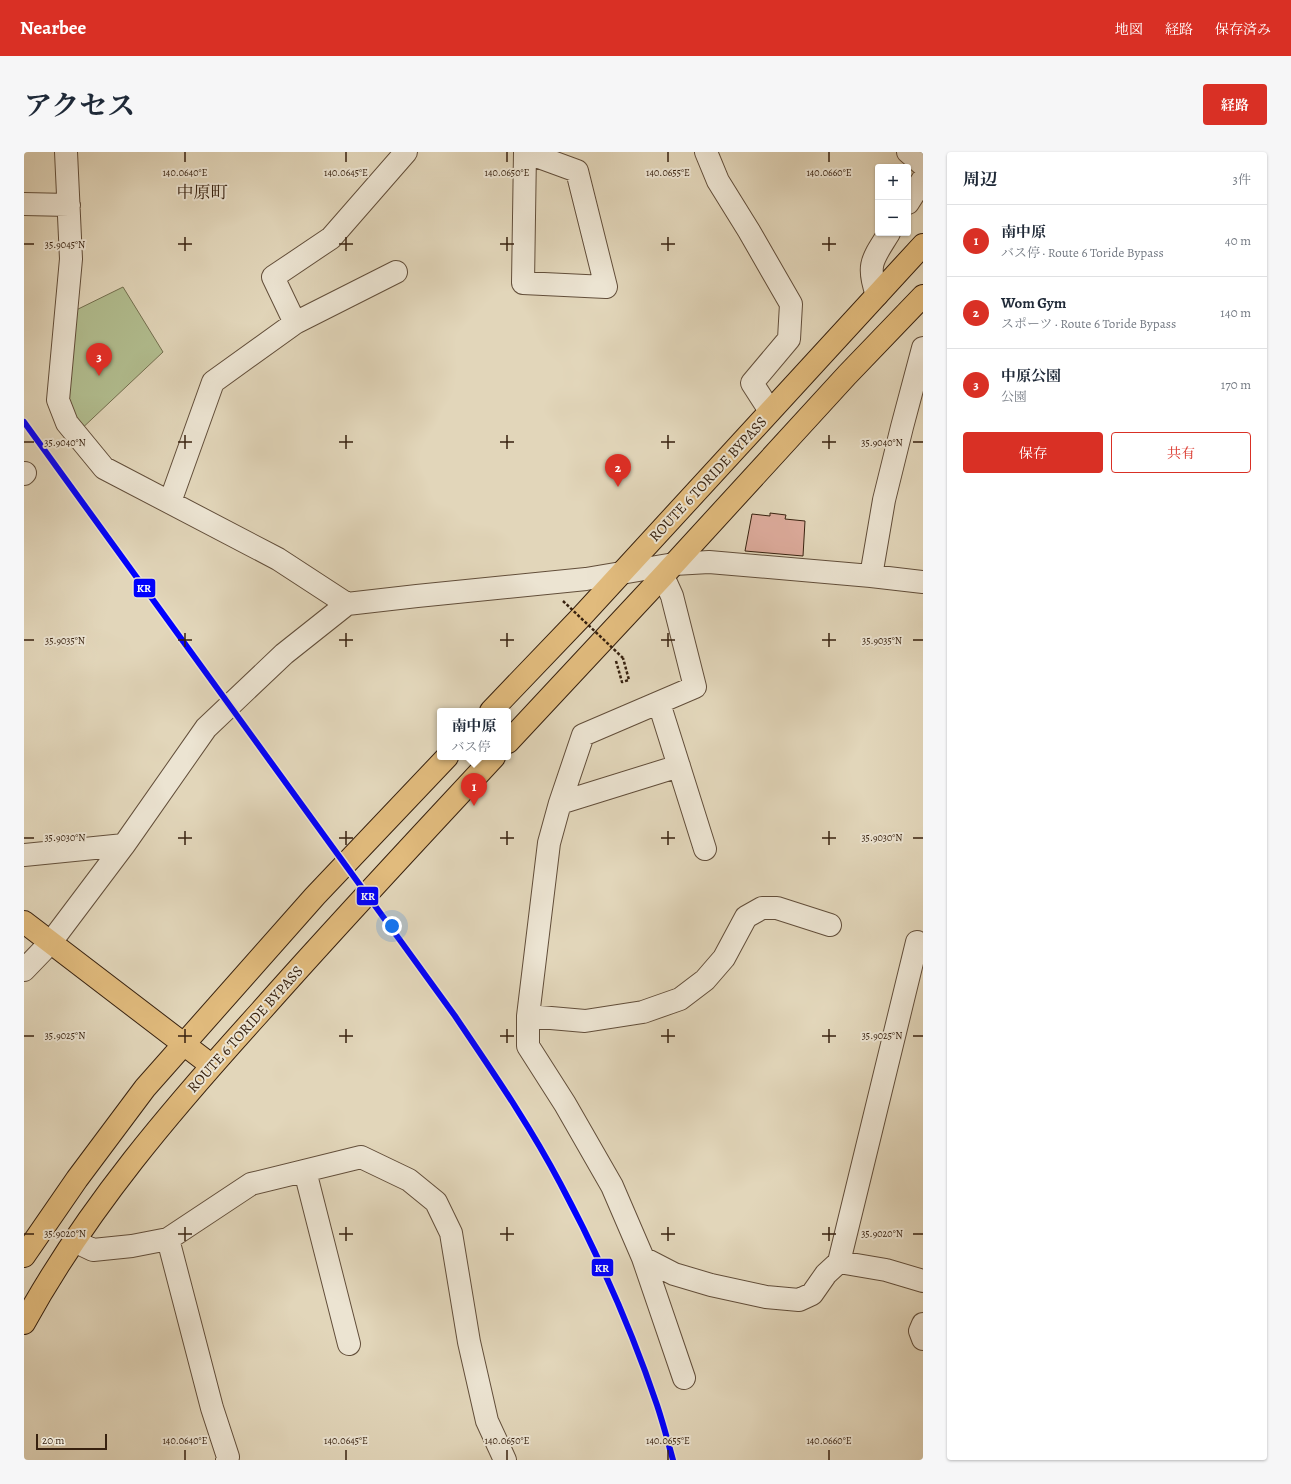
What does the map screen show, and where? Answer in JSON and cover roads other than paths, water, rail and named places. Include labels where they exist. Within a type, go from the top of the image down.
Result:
[{"type":"highway","name":"ROUTE 6 TORIDE BYPASS","points":[[494,708],[582,616],[923,245]]},
{"type":"highway","points":[[511,739],[669,570],[847,375],[923,296]]},
{"type":"highway","points":[[24,1256],[77,1179],[134,1102],[184,1043],[315,896],[445,760]]},
{"type":"highway","name":"ROUTE 6 TORIDE BYPASS","points":[[24,1323],[74,1242],[108,1194],[160,1126],[212,1065],[335,928],[491,760]]},
{"type":"highway","points":[[24,922],[212,1065]]},
{"type":"street","points":[[66,152],[71,259],[58,400],[67,423],[104,468],[278,558],[347,604]]},
{"type":"street","points":[[294,324],[273,277],[331,238],[406,152]]},
{"type":"street","points":[[525,152],[576,171],[606,288],[523,283],[525,152]]},
{"type":"street","points":[[706,152],[718,181],[791,304],[789,339],[752,383],[770,411]]},
{"type":"street","points":[[908,152],[923,165]]},
{"type":"street","points":[[910,200],[923,179]]},
{"type":"street","points":[[24,204],[68,205]]},
{"type":"street","points":[[877,295],[871,279],[872,261],[887,236]]},
{"type":"street","points":[[170,502],[213,382],[294,324],[396,272]]},
{"type":"street","points":[[871,576],[884,500],[922,355]]},
{"type":"street","points":[[24,970],[50,942],[124,845],[206,728],[284,654],[347,604],[619,574],[669,570],[709,562],[923,582]]},
{"type":"street","points":[[669,570],[672,596],[695,687],[583,735],[548,843],[528,1016],[528,1046],[565,1104],[612,1186],[644,1258],[684,1378]]},
{"type":"street","points":[[659,703],[705,849]]},
{"type":"street","points":[[560,804],[679,766]]},
{"type":"street","points":[[24,855],[124,845]]},
{"type":"street","points":[[528,1016],[585,1021],[643,1012],[680,998],[705,980],[724,958],[746,917],[762,908],[777,908],[830,925]]},
{"type":"street","points":[[644,1258],[674,1274],[711,1285],[766,1297],[799,1300],[812,1294],[826,1274],[839,1262],[917,942]]},
{"type":"street","points":[[74,1242],[93,1250],[132,1246],[168,1239],[251,1184],[361,1157],[409,1180],[436,1202],[451,1233],[469,1342],[487,1421],[505,1460]]},
{"type":"street","points":[[305,1171],[349,1344]]},
{"type":"street","points":[[168,1239],[212,1408],[228,1460]]},
{"type":"street","points":[[839,1262],[886,1270],[923,1282]]},
{"type":"street","points":[[923,1324],[920,1331],[923,1339]]},
{"type":"place","name":"中原公園","points":[[99,376]]},
{"type":"place","name":"Wom Gym","points":[[618,487]]},
{"type":"place","name":"南中原","points":[[474,806]]},
{"type":"district","name":"中原町","points":[[202,192]]}]
